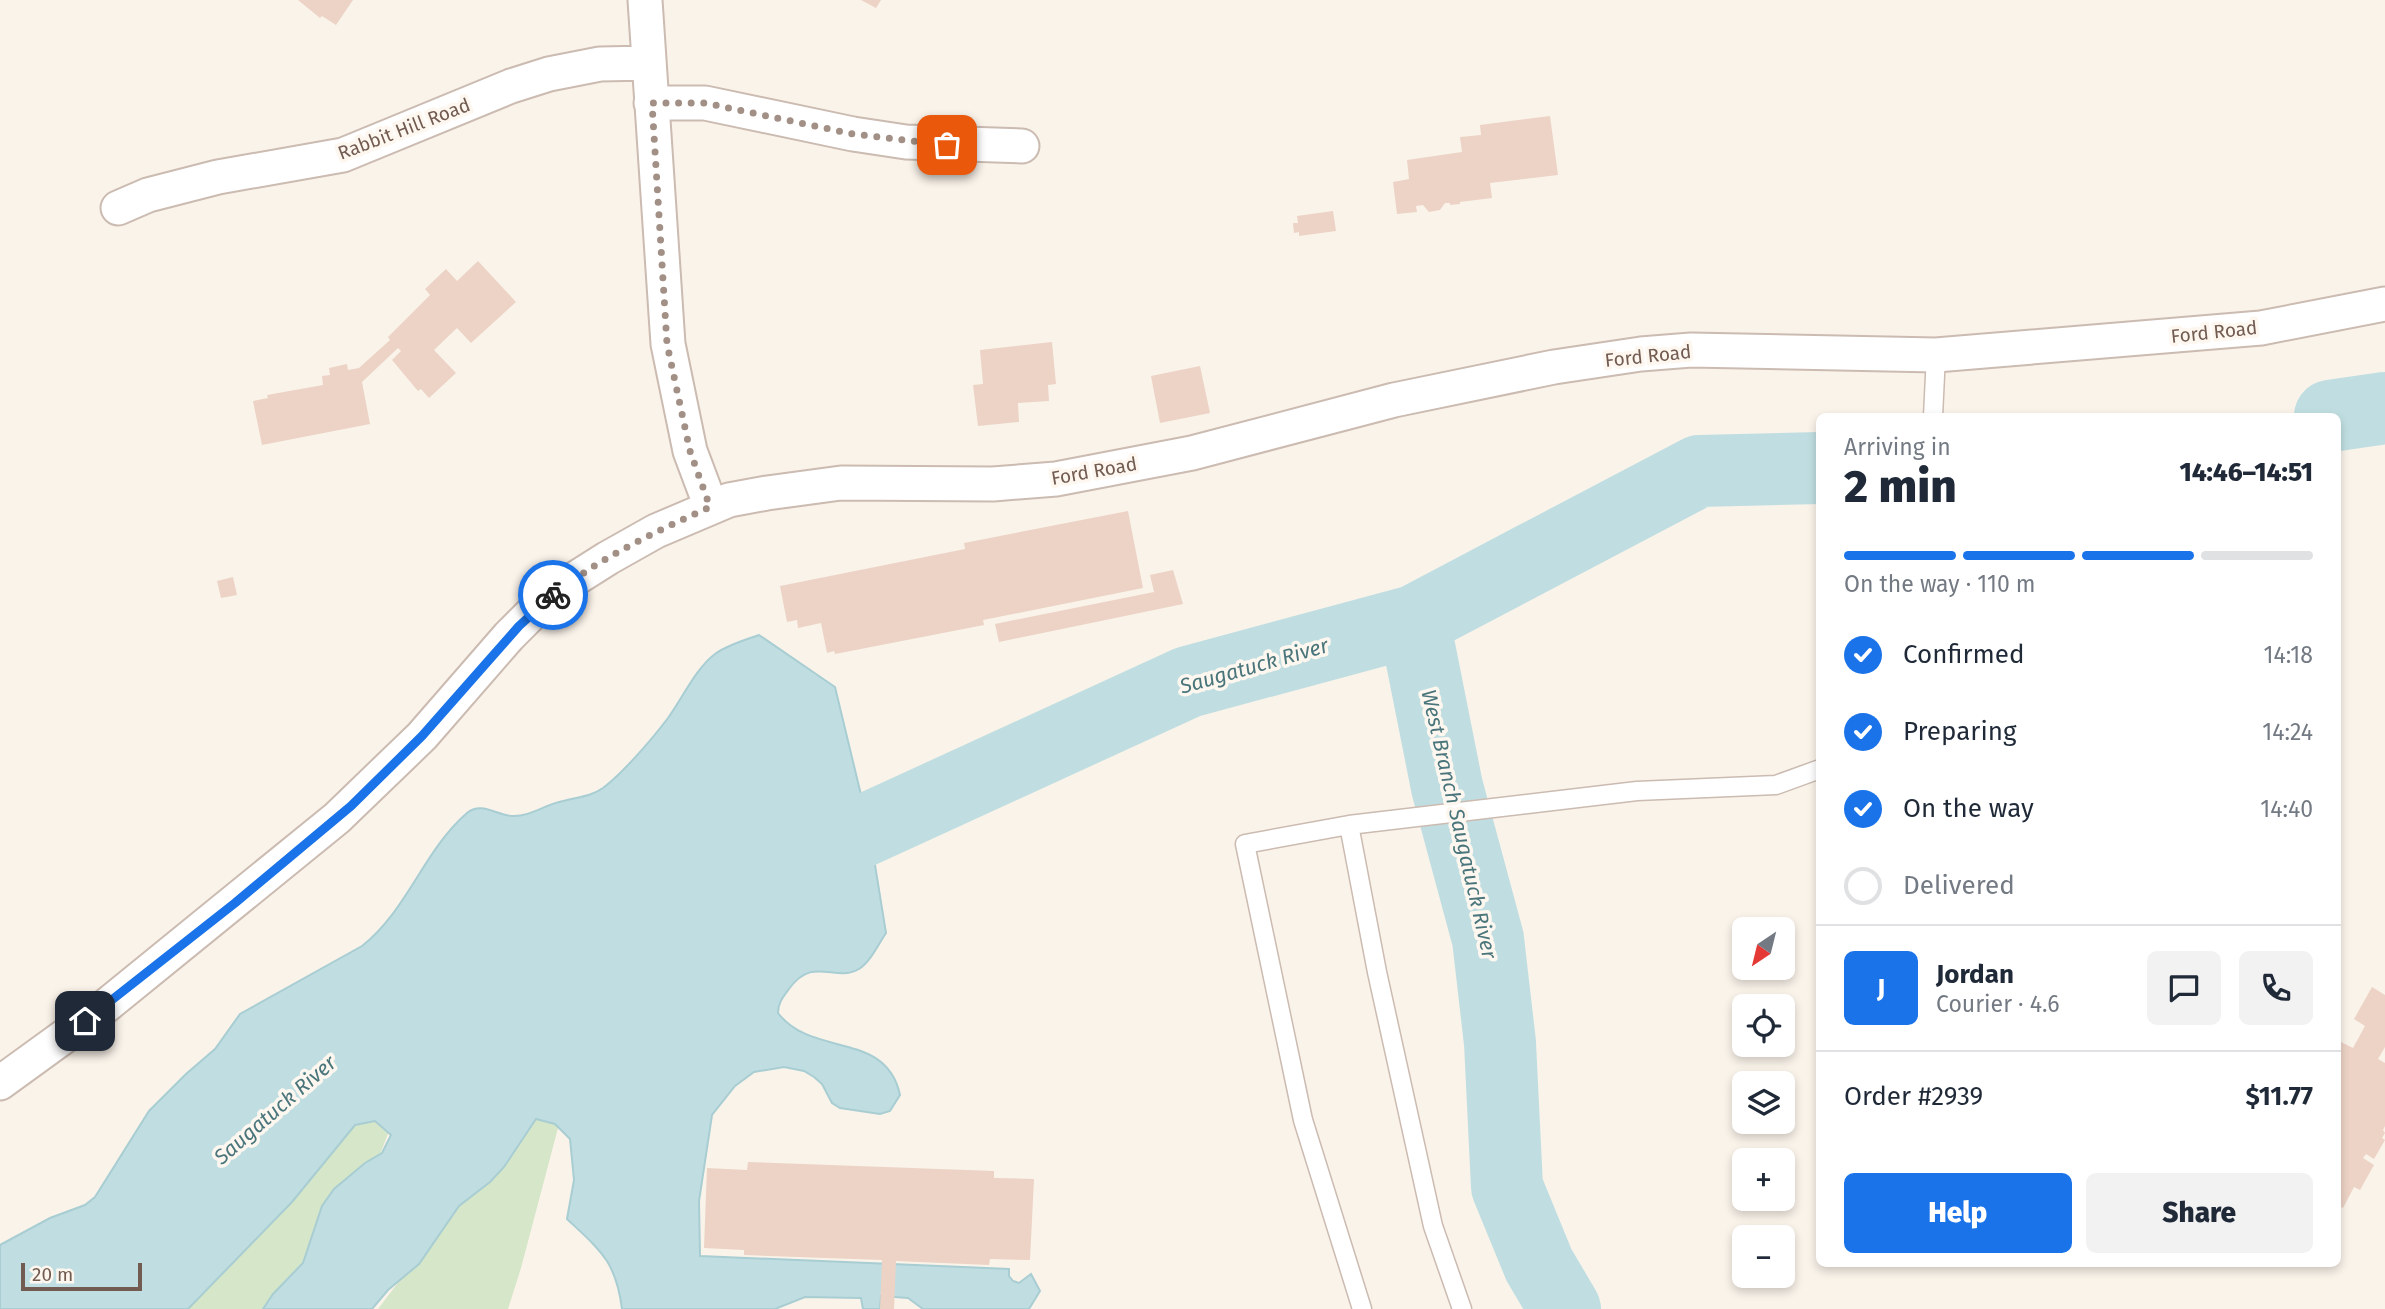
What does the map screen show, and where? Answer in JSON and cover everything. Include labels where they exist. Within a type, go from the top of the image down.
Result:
[{"type":"street","points":[[645,0],[667,344],[690,451],[710,507]]},
{"type":"street","name":"Rabbit Hill Road","points":[[118,208],[148,195],[218,177],[343,155],[511,86],[549,74],[600,64],[649,63]]},
{"type":"street","points":[[652,103],[705,103],[853,134],[906,142],[1022,146]]},
{"type":"street","name":"Ford Road","points":[[0,1083],[102,1009],[337,818],[422,736],[509,636],[538,607],[598,563],[656,531],[729,500],[767,492],[841,483],[993,485],[1056,479],[1192,453],[1394,400],[1554,367],[1641,355],[1691,350],[1936,355],[2261,328],[2385,304]]},
{"type":"lane","points":[[1933,413],[1936,355]]},
{"type":"lane","points":[[1362,1309],[1303,1120],[1245,844],[1349,825],[1637,791],[1776,785],[1816,770]]},
{"type":"lane","points":[[1349,825],[1377,972],[1433,1226],[1462,1309]]},
{"type":"green space","points":[[567,1094],[508,1309],[378,1309],[519,1123]]},
{"type":"green space","points":[[396,1113],[373,1173],[282,1309],[125,1309],[317,1138]]},
{"type":"water","points":[[759,635],[835,687],[869,828],[886,933],[871,957],[859,969],[841,973],[815,971],[798,979],[781,1000],[778,1013],[792,1027],[809,1036],[864,1052],[880,1061],[892,1075],[900,1095],[890,1111],[880,1114],[840,1108],[832,1103],[822,1084],[814,1077],[804,1071],[784,1067],[754,1072],[735,1086],[712,1115],[699,1201],[700,1256],[1009,1269],[1009,1276],[1019,1283],[1031,1274],[1040,1291],[1029,1309],[923,1309],[908,1298],[881,1296],[880,1309],[863,1309],[861,1298],[805,1297],[775,1309],[622,1309],[616,1279],[605,1258],[567,1219],[574,1180],[570,1139],[555,1124],[536,1119],[504,1167],[490,1182],[459,1206],[419,1264],[388,1290],[372,1309],[263,1309],[273,1294],[303,1263],[322,1206],[334,1189],[365,1163],[382,1153],[391,1135],[375,1121],[355,1125],[292,1202],[188,1309],[0,1309],[0,1245],[50,1218],[85,1205],[95,1197],[149,1111],[215,1049],[240,1014],[362,946],[378,932],[439,844],[467,813],[483,808],[519,816],[603,788],[654,735],[708,660],[725,648]]},
{"type":"building","points":[[298,0],[353,0],[336,25],[322,16],[320,18]]},
{"type":"building","points":[[861,0],[881,0],[876,8]]},
{"type":"building","points":[[1550,116],[1558,175],[1490,183],[1492,198],[1460,204],[1445,203],[1440,210],[1429,212],[1423,205],[1416,206],[1417,212],[1397,214],[1393,182],[1409,179],[1407,160],[1462,152],[1460,137],[1481,135],[1480,125]]},
{"type":"building","points":[[1333,211],[1336,231],[1299,236],[1299,232],[1294,233],[1293,223],[1298,223],[1297,216]]},
{"type":"building","points":[[478,261],[516,302],[471,343],[457,328],[434,350],[456,373],[429,398],[421,389],[418,391],[392,360],[401,351],[398,348],[362,382],[370,424],[262,445],[253,401],[268,398],[267,395],[323,385],[322,376],[330,375],[329,368],[347,364],[348,370],[359,368],[390,340],[388,337],[430,295],[425,289],[446,269],[457,281]]},
{"type":"building","points":[[1052,342],[1056,384],[1048,385],[1049,401],[1018,403],[1019,422],[978,426],[973,385],[983,384],[980,350]]},
{"type":"building","points":[[1200,366],[1210,413],[1160,423],[1151,376]]},
{"type":"building","points":[[1128,511],[1143,588],[983,620],[984,625],[835,654],[834,651],[827,653],[821,623],[798,628],[797,620],[787,622],[780,586],[965,549],[964,543]]},
{"type":"building","points":[[1173,570],[1183,604],[999,642],[995,624],[1154,592],[1150,575]]},
{"type":"building","points":[[233,577],[237,595],[221,598],[217,581]]},
{"type":"building","points":[[2372,987],[2385,995],[2385,1047],[2378,1059],[2385,1063],[2385,1133],[2382,1138],[2385,1140],[2374,1159],[2366,1154],[2363,1158],[2374,1165],[2360,1190],[2354,1187],[2343,1208],[2341,1042],[2353,1048],[2365,1026],[2354,1019]]},
{"type":"building","points":[[748,1162],[994,1171],[994,1178],[1034,1179],[1030,1260],[990,1259],[989,1265],[896,1261],[894,1309],[880,1309],[882,1260],[744,1255],[744,1250],[704,1248],[707,1168],[747,1170]]},
{"type":"waterway","name":"Saugatuck River","points":[[2341,414],[2385,408]]},
{"type":"waterway","name":"Saugatuck River","points":[[780,869],[1188,682],[1414,621],[1699,471],[1816,468]]},
{"type":"waterway","name":"West Branch Saugatuck River","points":[[1414,621],[1447,787],[1488,939],[1500,1043],[1507,1187],[1539,1265],[1565,1309]]},
{"type":"way so far","points":[[553,595],[589,569],[656,531],[710,507],[690,451],[667,344],[652,103],[705,103],[853,134],[947,145]]},
{"type":"route","points":[[85,1021],[235,903],[351,806],[422,736],[519,626],[553,595]]}]
